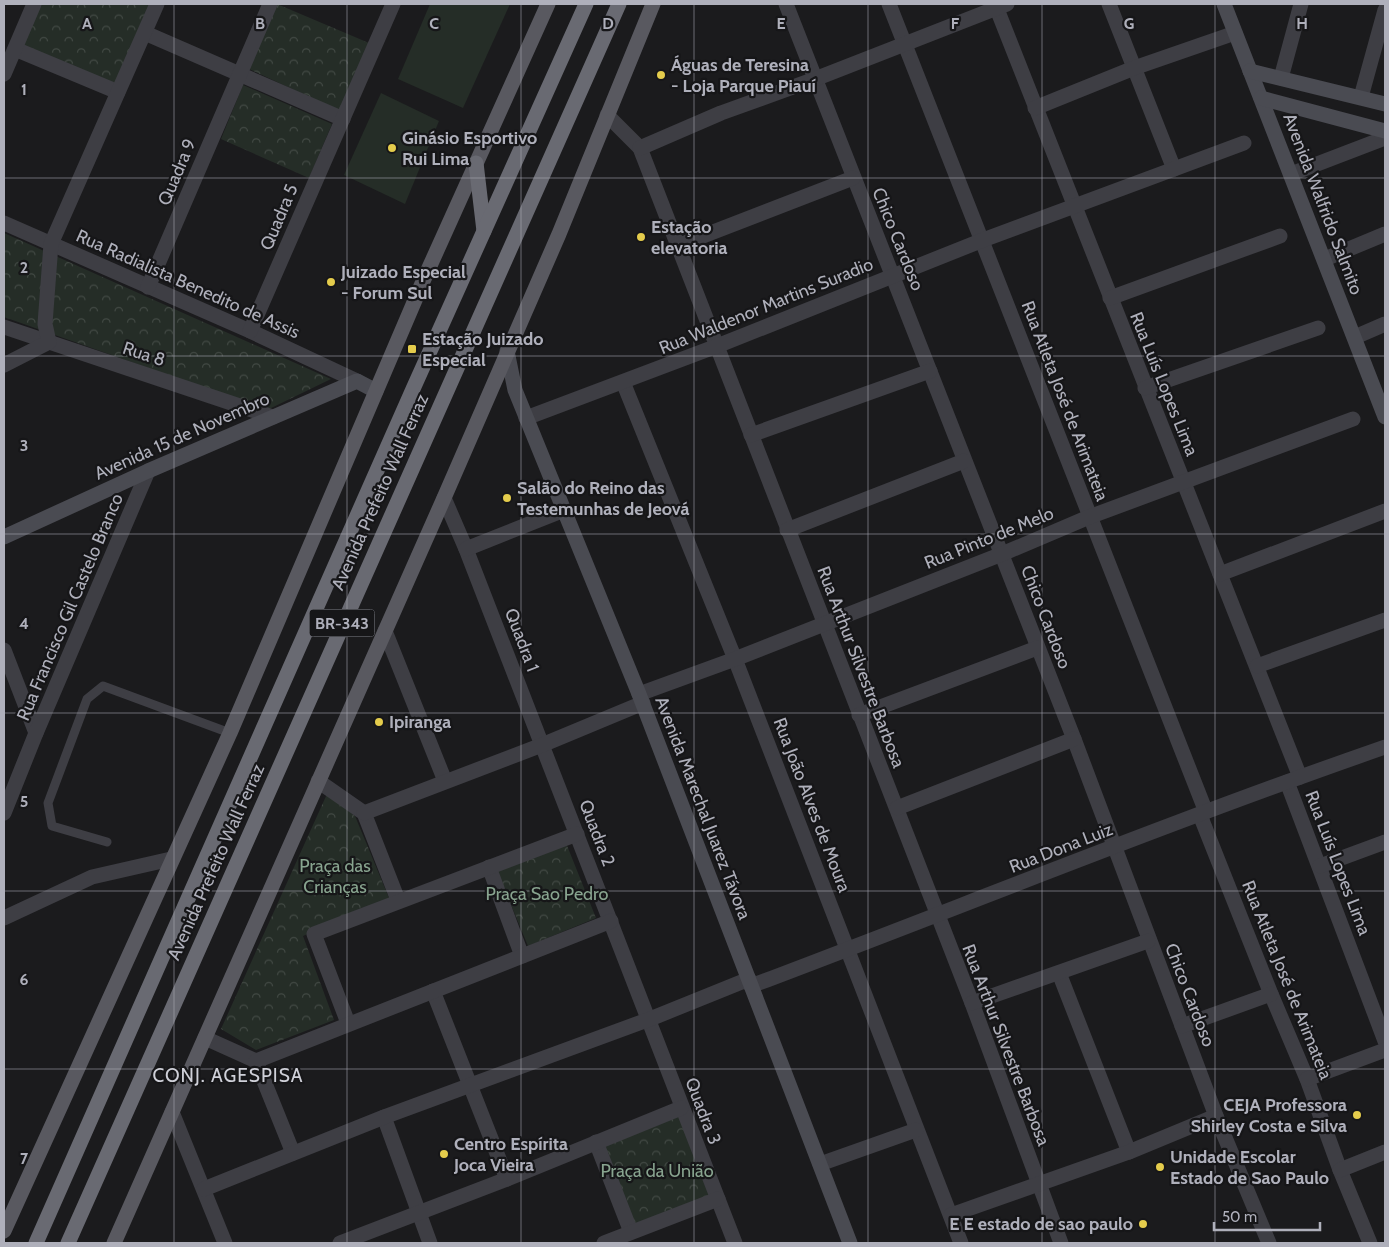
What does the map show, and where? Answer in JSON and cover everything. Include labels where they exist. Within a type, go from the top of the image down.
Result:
[{"type":"highway","name":"Avenida Prefeito Wall Ferraz","points":[[68,1243],[619,4]]},
{"type":"highway","name":"Avenida Prefeito Wall Ferraz","points":[[36,1243],[584,5]]},
{"type":"highway","points":[[476,163],[484,232]]},
{"type":"main road","points":[[4,1231],[230,732],[376,391],[548,4]]},
{"type":"main road","points":[[118,1240],[172,1112],[559,234],[653,4]]},
{"type":"street","points":[[4,74],[34,4]]},
{"type":"street","points":[[4,365],[49,342],[44,324],[51,244],[157,4]]},
{"type":"street","name":"Quadra 9","points":[[148,287],[270,4]]},
{"type":"street","name":"Quadra 5","points":[[250,331],[393,4]]},
{"type":"street","name":"Chico Cardoso","points":[[786,4],[1074,739],[1148,941],[1216,1116],[1269,1243]]},
{"type":"street","name":"Rua Atleta José de Arimateia","points":[[889,4],[983,240],[1271,994],[1307,1079],[1340,1170],[1370,1243]]},
{"type":"street","points":[[1109,4],[1174,169]]},
{"type":"street","name":"Avenida Walfrido Salmito","points":[[1224,4],[1385,415]]},
{"type":"street","points":[[1281,78],[1301,4]]},
{"type":"street","points":[[640,148],[721,114],[815,79],[999,5]]},
{"type":"street","name":"Rua Luís Lopes Lima","points":[[999,5],[1035,108],[1073,206],[1257,666],[1320,866],[1385,1041]]},
{"type":"street","points":[[1361,97],[1385,10]]},
{"type":"street","points":[[145,33],[342,119]]},
{"type":"street","points":[[1035,108],[1134,68],[1234,33]]},
{"type":"street","points":[[15,49],[118,92]]},
{"type":"street","points":[[1250,71],[1385,104]]},
{"type":"street","points":[[1261,98],[1385,131]]},
{"type":"street","name":"Rua Arthur Silvestre Barbosa","points":[[607,116],[640,148],[972,1003],[1061,1243]]},
{"type":"street","points":[[1291,174],[1385,138]]},
{"type":"street","name":"Rua Waldenor Martins Suradio","points":[[526,418],[717,346],[983,240],[1244,142]]},
{"type":"street","points":[[677,246],[854,178]]},
{"type":"street","name":"Rua Radialista Benedito de Assis","points":[[4,223],[250,331],[357,381]]},
{"type":"street","points":[[1325,259],[1385,234]]},
{"type":"street","points":[[1110,298],[1280,236]]},
{"type":"street","points":[[1355,337],[1385,324]]},
{"type":"street","name":"Rua 8","points":[[4,327],[273,417]]},
{"type":"street","points":[[1145,388],[1318,328]]},
{"type":"street","name":"Avenida Marechal Juarez Távora","points":[[507,351],[515,390],[641,698],[850,1243]]},
{"type":"street","points":[[752,435],[930,371]]},
{"type":"street","points":[[357,381],[376,391]]},
{"type":"street","name":"Avenida 15 de Novembro","points":[[4,537],[148,471],[357,381]]},
{"type":"street","points":[[494,382],[515,390]]},
{"type":"street","name":"Rua João Alves de Moura","points":[[623,382],[735,659],[961,1243]]},
{"type":"street","name":"Rua Pinto de Melo","points":[[364,813],[542,745],[641,698],[1002,554],[1089,517],[1353,419]]},
{"type":"street","points":[[788,530],[964,461]]},
{"type":"street","name":"Rua Francisco Gil Castelo Branco","points":[[4,813],[36,733],[148,471]]},
{"type":"street","name":"Quadra 1","points":[[444,498],[466,549],[542,745]]},
{"type":"street","points":[[466,549],[564,510]]},
{"type":"street","points":[[1220,574],[1385,511]]},
{"type":"street","points":[[1257,666],[1385,620]]},
{"type":"street","points":[[385,631],[445,781]]},
{"type":"street","points":[[859,715],[1037,648]]},
{"type":"street","points":[[4,650],[36,733]]},
{"type":"street","points":[[897,808],[1074,739]]},
{"type":"street","name":"Quadra 2","points":[[542,745],[650,1019]]},
{"type":"street","name":"Rua Dona Luiz","points":[[650,1019],[848,950],[937,917],[1114,846],[1385,747]]},
{"type":"street","points":[[318,781],[364,813],[398,900]]},
{"type":"street","points":[[348,1023],[314,934],[398,900],[576,834]]},
{"type":"street","points":[[1320,866],[1385,842]]},
{"type":"street","points":[[4,918],[92,877],[171,859]]},
{"type":"street","points":[[489,867],[522,956]]},
{"type":"street","points":[[256,1061],[348,1023],[611,921]]},
{"type":"street","points":[[972,1003],[1148,941]]},
{"type":"street","points":[[1059,973],[1129,1152]]},
{"type":"street","points":[[433,990],[507,1179]]},
{"type":"street","points":[[1182,1026],[1271,994]]},
{"type":"street","points":[[204,1189],[384,1117],[650,1019]]},
{"type":"street","name":"Quadra 3","points":[[650,1019],[682,1108],[735,1243]]},
{"type":"street","points":[[205,1038],[256,1061],[293,1153]]},
{"type":"street","points":[[1307,1079],[1385,1050]]},
{"type":"street","points":[[340,1243],[507,1179],[682,1108]]},
{"type":"street","points":[[172,1112],[225,1243]]},
{"type":"street","points":[[951,1215],[1129,1152],[1216,1116]]},
{"type":"street","points":[[384,1117],[430,1243]]},
{"type":"street","points":[[820,1164],[916,1130]]},
{"type":"street","points":[[596,1142],[631,1232]]},
{"type":"street","points":[[1340,1170],[1385,1152]]},
{"type":"street","points":[[604,1243],[718,1199]]},
{"type":"lane","points":[[106,842],[52,826],[48,804],[87,700],[103,686],[230,732]]},
{"type":"green space","points":[[39,4],[151,4],[116,88],[20,46]]},
{"type":"green space","points":[[277,4],[369,43],[339,111],[249,69]]},
{"type":"green space","points":[[430,4],[510,4],[463,108],[398,79]]},
{"type":"green space","points":[[243,85],[332,124],[309,178],[221,139]]},
{"type":"green space","name":"Ginásio Esportivo Rui Lima","points":[[381,93],[439,121],[405,204],[344,175]]},
{"type":"green space","points":[[4,233],[331,379],[267,410],[4,317]]},
{"type":"green space","name":"Praça das Crianças","points":[[327,794],[355,816],[389,898],[303,936],[334,1020],[256,1050],[221,1029]]},
{"type":"green space","name":"Praça Sao Pedro","points":[[566,843],[596,918],[528,946],[497,871]]},
{"type":"green space","name":"Praça da União","points":[[680,1114],[712,1196],[633,1225],[602,1145]]},
{"type":"place","name":"Águas de Teresina - Loja Parque Piauí","points":[[661,75]]},
{"type":"place","name":"Ginásio Esportivo Rui Lima","points":[[392,148]]},
{"type":"place","name":"Estação elevatoria","points":[[641,237]]},
{"type":"place","name":"Juizado Especial - Forum Sul","points":[[331,282]]},
{"type":"place","name":"Estação Juizado Especial","points":[[412,349]]},
{"type":"place","name":"Salão do Reino das Testemunhas de Jeová","points":[[507,498]]},
{"type":"place","name":"Ipiranga","points":[[379,722]]},
{"type":"place","name":"CEJA Professora Shirley Costa e Silva","points":[[1357,1115]]},
{"type":"place","name":"Centro Espírita Joca Vieira","points":[[444,1154]]},
{"type":"place","name":"Unidade Escolar Estado de Sao Paulo","points":[[1160,1167]]},
{"type":"place","name":"E E estado de sao paulo","points":[[1143,1224]]},
{"type":"district","name":"CONJ. AGESPISA","points":[[228,1075]]}]
